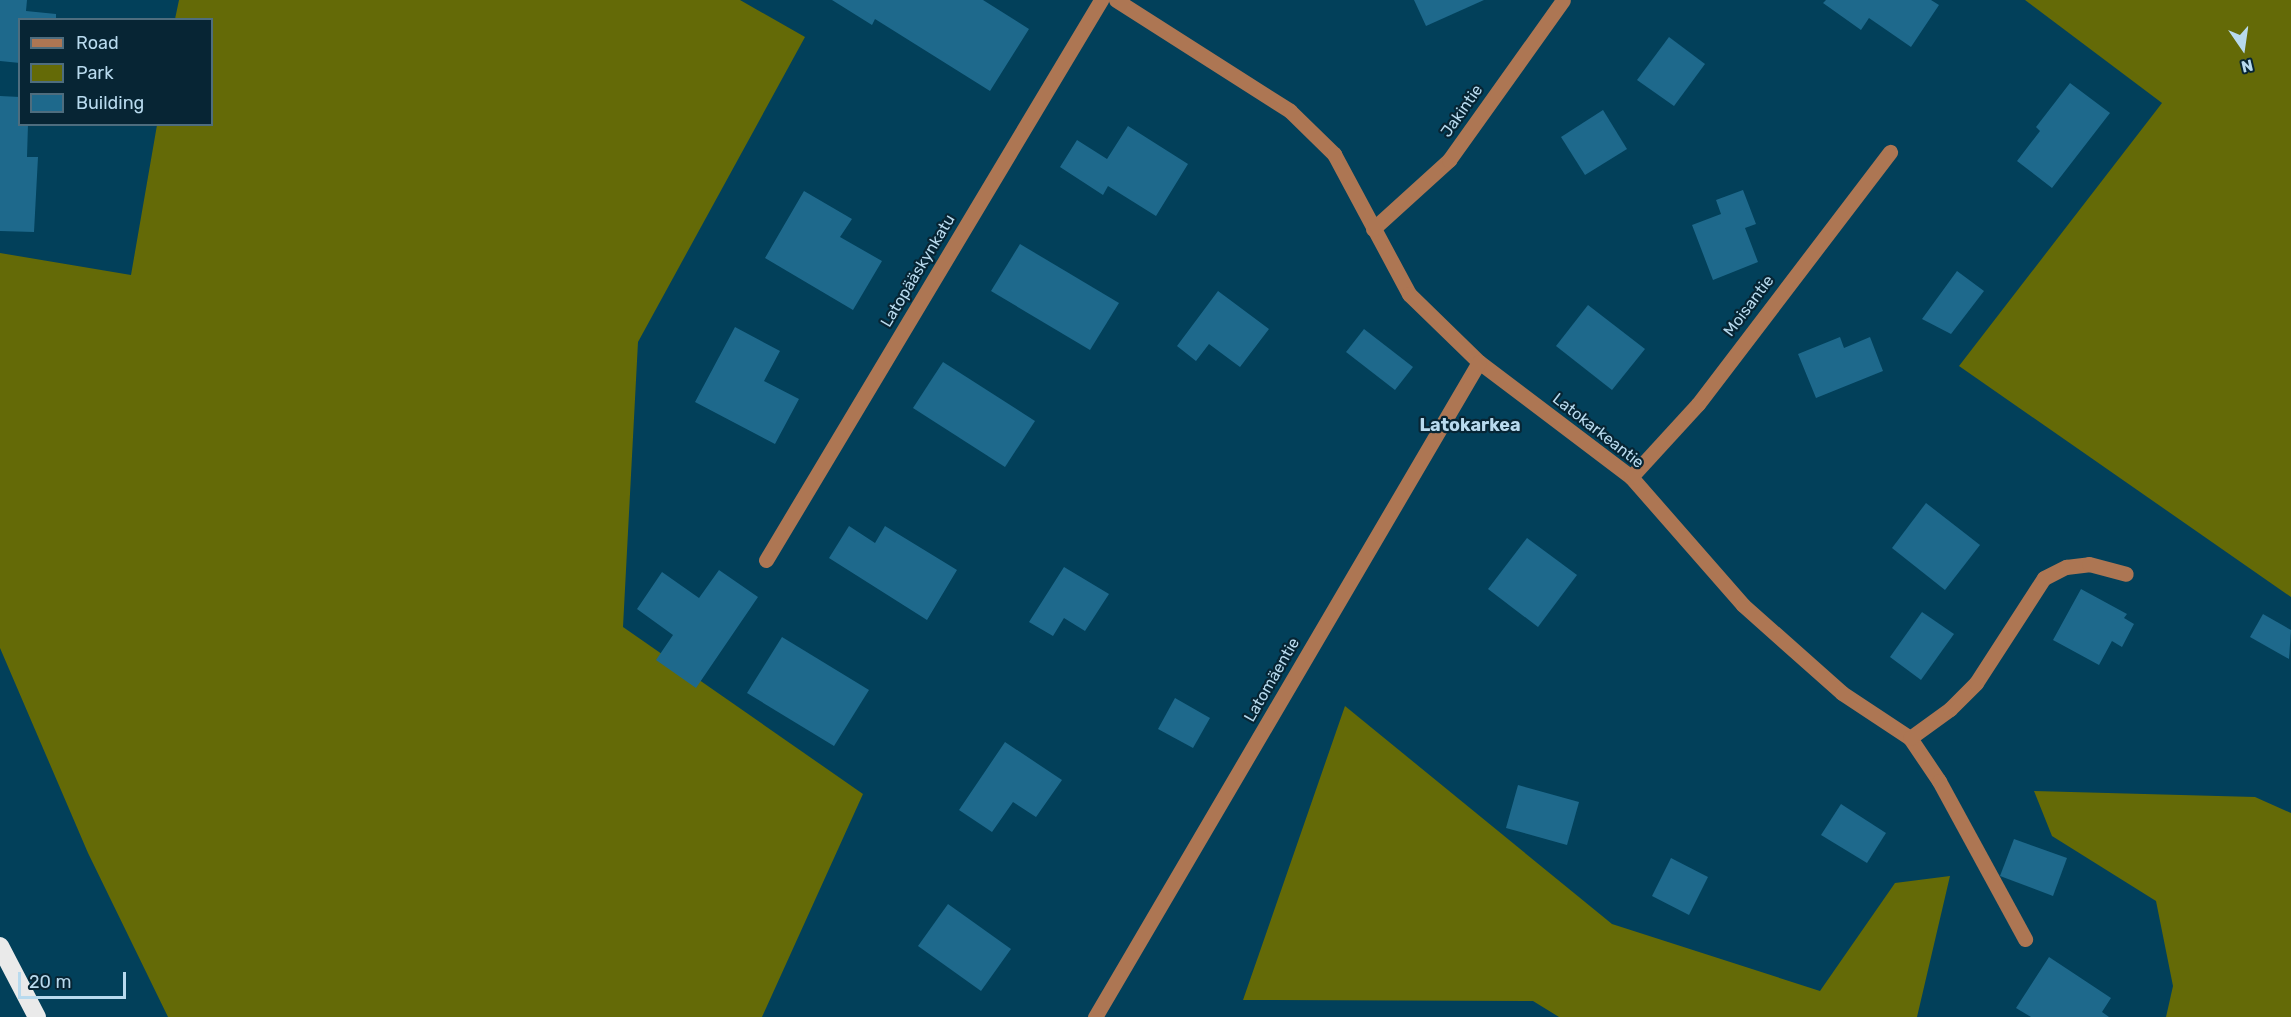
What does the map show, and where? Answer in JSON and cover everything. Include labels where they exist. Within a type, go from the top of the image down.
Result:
[{"type":"highway","points":[[0,946],[38,1017]]},
{"type":"street","name":"Latopääskynkatu","points":[[766,560],[1101,0]]},
{"type":"street","name":"Latokarkeantie","points":[[1116,0],[1290,111],[1334,154],[1409,294],[1479,362],[1631,477],[1743,605],[1842,693],[1910,738],[1939,781],[2025,939]]},
{"type":"street","name":"Jakintie","points":[[1373,229],[1449,160],[1563,0]]},
{"type":"street","name":"Moisantie","points":[[1631,477],[1698,404],[1890,152]]},
{"type":"street","name":"Latomäentie","points":[[1095,1017],[1479,362]]},
{"type":"street","points":[[1910,738],[1950,709],[1976,683],[2044,578],[2066,567],[2089,564],[2126,574]]},
{"type":"green space","points":[[179,0],[740,0],[805,37],[638,342],[623,627],[863,794],[762,1017],[168,1017],[88,853],[0,648],[0,253],[131,275],[157,126],[213,126],[213,18],[175,18]]},
{"type":"green space","points":[[2025,0],[2291,0],[2291,597],[1959,366],[2162,103]]},
{"type":"green space","points":[[1345,706],[1612,924],[1820,991],[1895,883],[1950,876],[1917,1017],[1559,1017],[1533,1001],[1243,1000]]},
{"type":"green space","points":[[2034,791],[2255,797],[2291,813],[2291,1017],[2166,1017],[2173,986],[2156,901],[2052,836]]},
{"type":"building","points":[[0,0],[27,0],[26,11],[56,14],[56,18],[18,18],[18,63],[0,61]]},
{"type":"building","points":[[832,0],[983,0],[1029,29],[990,91],[875,19],[872,25]]},
{"type":"building","points":[[1414,0],[1484,0],[1426,26]]},
{"type":"building","points":[[1826,0],[1931,0],[1939,5],[1911,47],[1869,18],[1861,30],[1823,3]]},
{"type":"building","points":[[1669,37],[1705,64],[1674,106],[1637,80]]},
{"type":"building","points":[[2070,83],[2110,113],[2052,188],[2017,161],[2040,131],[2036,127]]},
{"type":"building","points":[[0,96],[18,97],[18,126],[28,126],[27,157],[38,157],[34,232],[0,231]]},
{"type":"building","points":[[1603,110],[1627,149],[1585,175],[1561,137]]},
{"type":"building","points":[[1128,126],[1188,164],[1156,216],[1108,186],[1103,195],[1060,167],[1077,140],[1107,159]]},
{"type":"building","points":[[1743,190],[1756,224],[1745,228],[1758,262],[1713,280],[1692,225],[1721,214],[1716,200]]},
{"type":"building","points":[[804,191],[852,219],[840,237],[882,261],[853,310],[765,258]]},
{"type":"building","points":[[1020,244],[1119,303],[1090,350],[991,291]]},
{"type":"building","points":[[1957,271],[1984,291],[1951,334],[1922,319]]},
{"type":"building","points":[[1218,291],[1269,329],[1240,367],[1209,344],[1196,361],[1177,346]]},
{"type":"building","points":[[1588,305],[1645,349],[1612,390],[1556,346]]},
{"type":"building","points":[[735,327],[780,351],[764,381],[799,399],[775,444],[695,402]]},
{"type":"building","points":[[1364,329],[1413,367],[1395,390],[1346,352]]},
{"type":"building","points":[[1840,337],[1844,348],[1870,337],[1883,371],[1816,398],[1798,354]]},
{"type":"building","points":[[943,362],[1035,421],[1005,467],[913,408]]},
{"type":"building","points":[[1926,503],[1980,545],[1945,590],[1892,548]]},
{"type":"building","points":[[849,526],[875,543],[885,526],[957,570],[927,620],[829,558]]},
{"type":"building","points":[[1527,538],[1577,575],[1538,627],[1488,589]]},
{"type":"building","points":[[1064,567],[1109,594],[1085,631],[1064,618],[1053,636],[1029,622]]},
{"type":"building","points":[[719,570],[758,597],[696,688],[656,660],[673,635],[637,609],[662,572],[699,598]]},
{"type":"building","points":[[2081,589],[2127,614],[2124,618],[2134,624],[2122,647],[2112,641],[2099,665],[2053,640]]},
{"type":"building","points":[[1922,612],[1954,634],[1921,680],[1890,657]]},
{"type":"building","points":[[2263,614],[2291,630],[2289,659],[2250,637]]},
{"type":"building","points":[[782,637],[869,690],[834,746],[747,693]]},
{"type":"building","points":[[1175,698],[1210,718],[1193,748],[1158,729]]},
{"type":"building","points":[[1005,742],[1062,780],[1036,817],[1013,802],[992,832],[959,810]]},
{"type":"building","points":[[1518,785],[1579,802],[1567,845],[1506,828]]},
{"type":"building","points":[[1841,804],[1886,833],[1867,863],[1821,835]]},
{"type":"building","points":[[2014,839],[2067,858],[2053,896],[2000,876]]},
{"type":"building","points":[[1671,858],[1708,877],[1689,915],[1652,896]]},
{"type":"building","points":[[948,904],[1011,949],[981,991],[918,946]]},
{"type":"building","points":[[2049,957],[2111,998],[2102,1012],[2109,1017],[2031,1017],[2016,1008]]},
{"type":"district","name":"Latokarkea","points":[[1470,425]]}]
